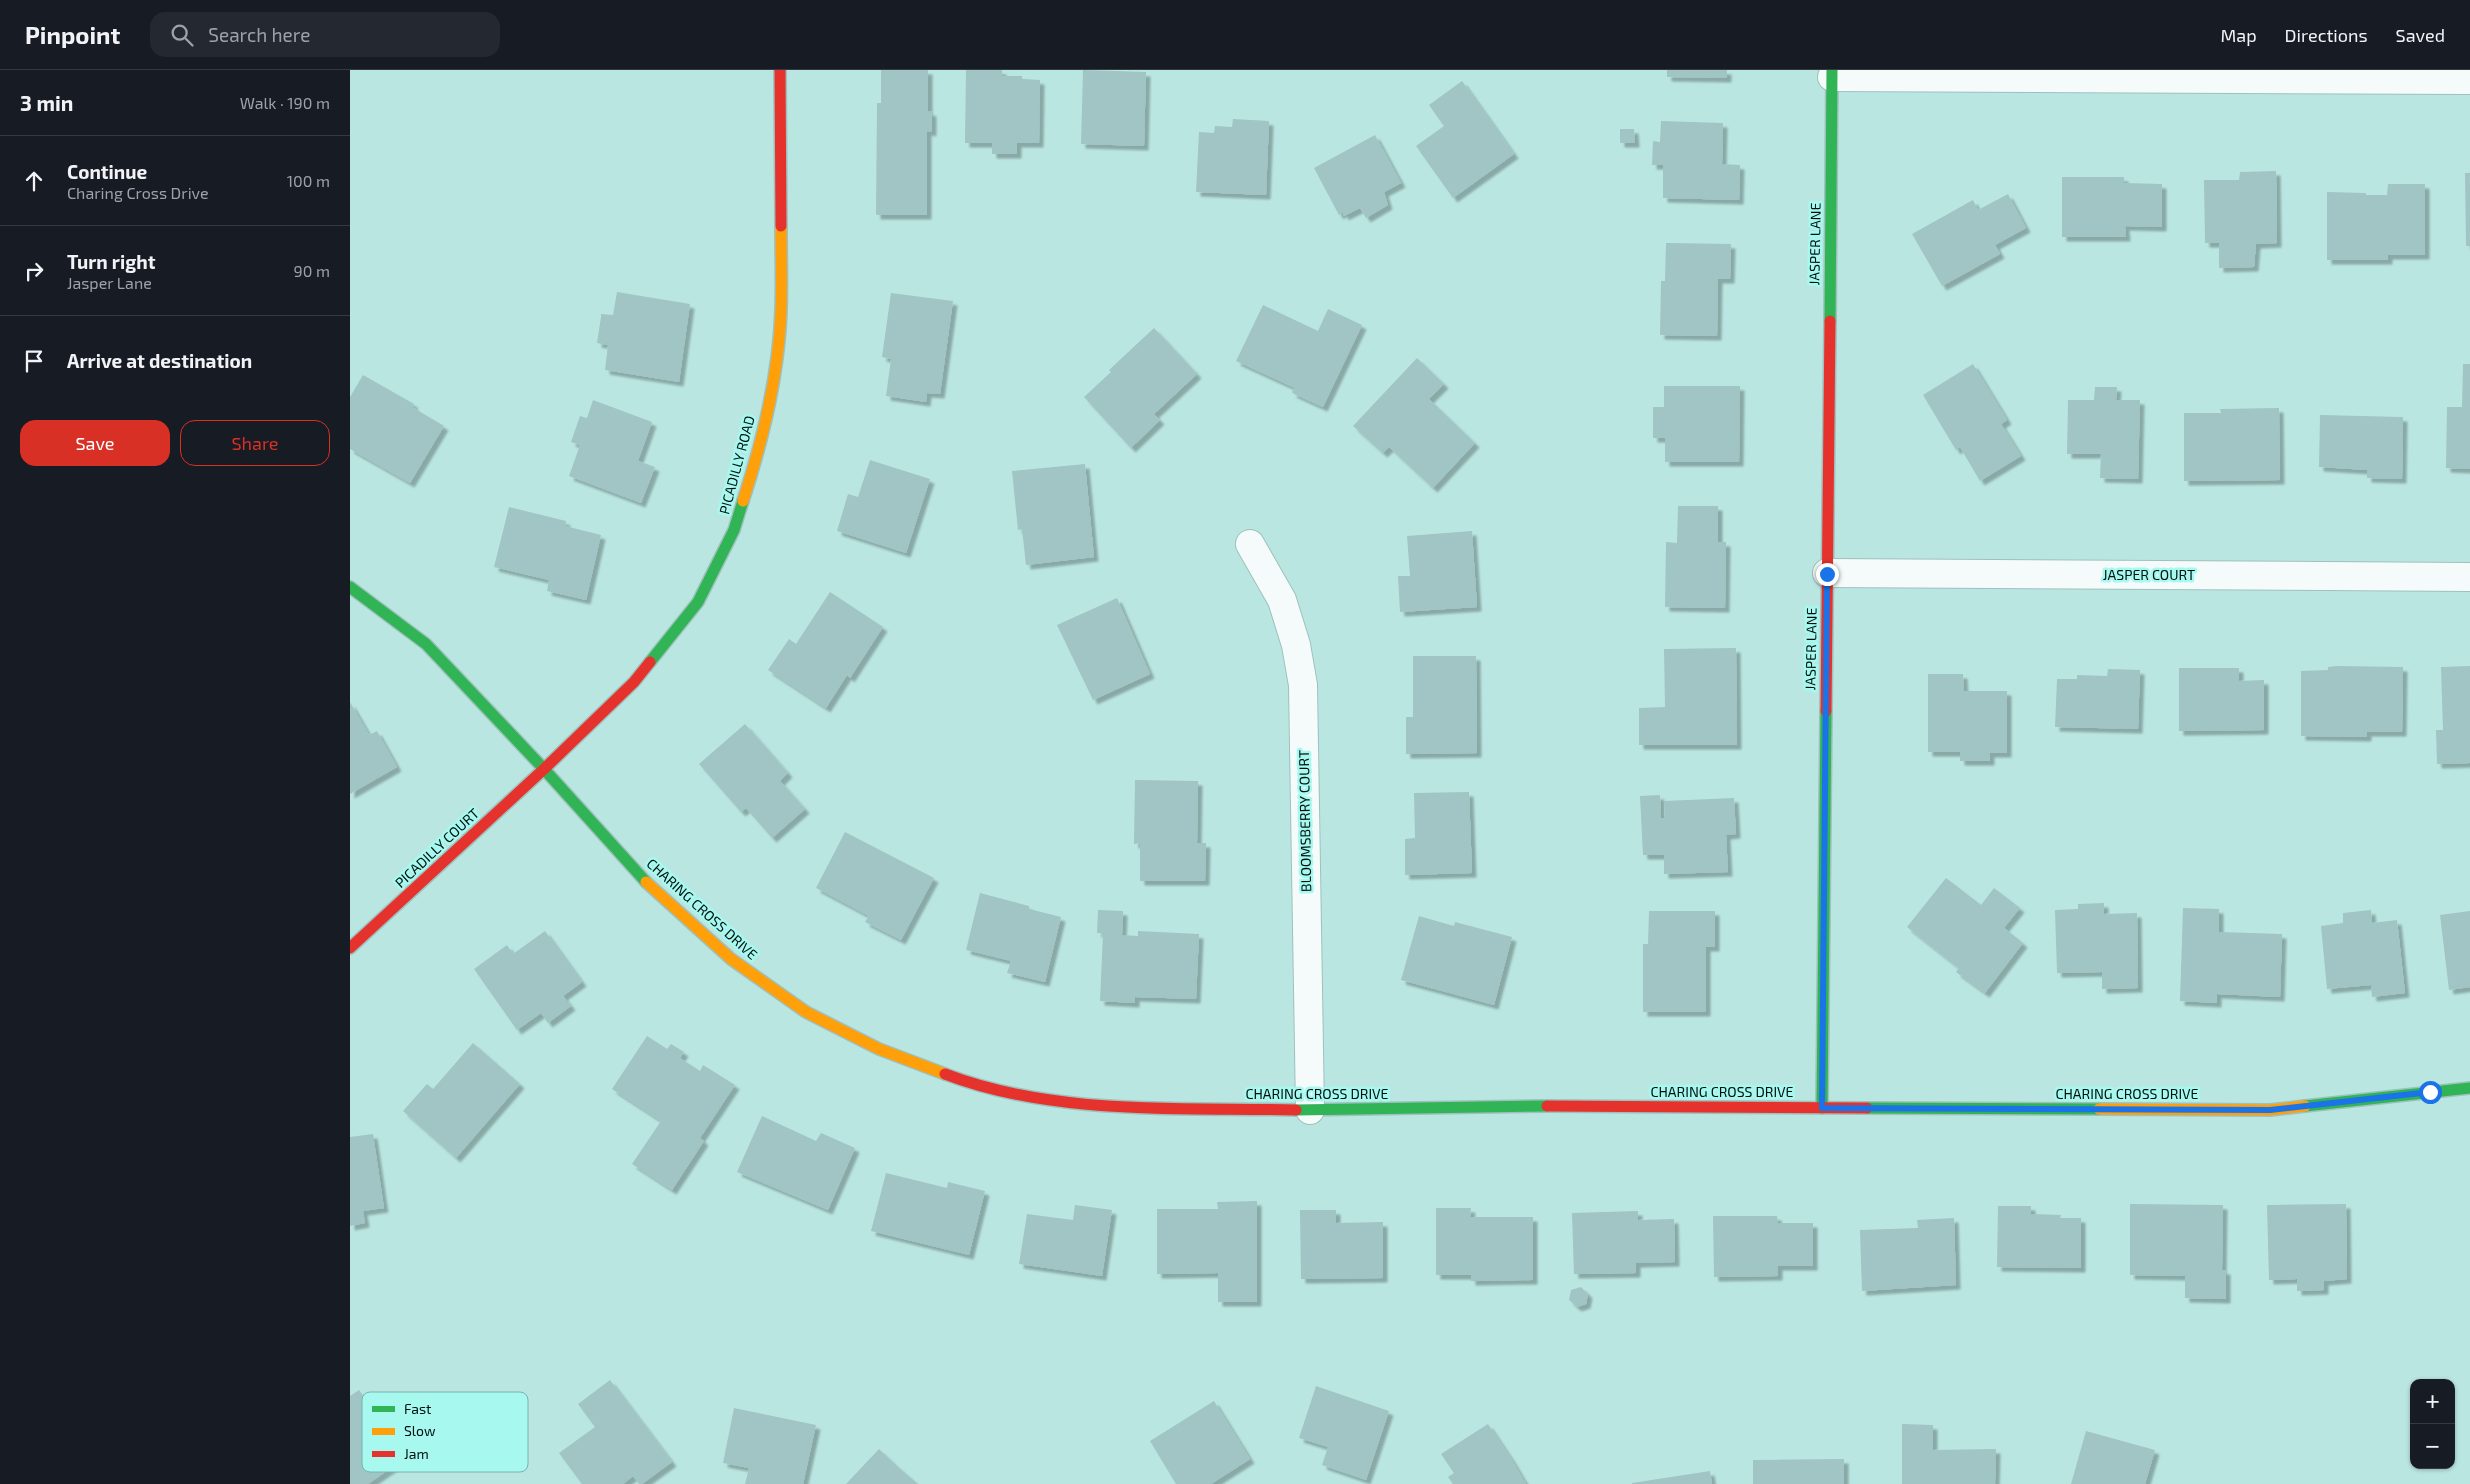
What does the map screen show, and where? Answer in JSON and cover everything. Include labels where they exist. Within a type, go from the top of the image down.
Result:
[{"type":"street","name":"PICADILLY ROAD","points":[[544,769],[634,682],[698,602],[734,530],[758,455],[771,390],[781,312],[780,70]]},
{"type":"street","points":[[1832,74],[2470,80]]},
{"type":"street","name":"JASPER LANE","points":[[1822,1108],[1832,74]]},
{"type":"street","name":"BLOOMSBERRY COURT","points":[[1250,544],[1282,600],[1296,645],[1303,685],[1310,1110]]},
{"type":"street","name":"JASPER COURT","points":[[1827,574],[2470,577]]},
{"type":"street","name":"CHARING CROSS DRIVE","points":[[350,587],[426,644],[544,769],[649,886],[731,959],[806,1012],[879,1049],[960,1080],[1033,1098],[1119,1106],[1310,1110],[1576,1106],[2270,1110],[2470,1088]]},
{"type":"street","name":"PICADILLY COURT","points":[[350,948],[544,769]]},
{"type":"building","points":[[881,70],[928,70],[928,111],[932,112],[932,132],[927,131],[927,215],[876,215],[877,103],[881,103]]},
{"type":"building","points":[[966,70],[1002,70],[1002,76],[1022,76],[1022,79],[1040,80],[1039,143],[1017,143],[1017,154],[992,154],[992,143],[965,143]]},
{"type":"building","points":[[1083,70],[1146,72],[1144,146],[1081,144]]},
{"type":"building","points":[[1667,70],[1727,70],[1727,78],[1667,77]]},
{"type":"building","points":[[1462,81],[1514,154],[1453,198],[1416,146],[1444,126],[1429,105]]},
{"type":"building","points":[[1233,119],[1269,121],[1266,195],[1196,192],[1199,132],[1214,133],[1215,126],[1232,127]]},
{"type":"building","points":[[1661,121],[1723,123],[1722,164],[1740,165],[1739,200],[1663,198],[1663,165],[1652,165],[1653,141],[1660,142]]},
{"type":"building","points":[[1620,129],[1634,129],[1635,143],[1620,143]]},
{"type":"building","points":[[1375,135],[1401,183],[1384,192],[1388,205],[1366,218],[1360,208],[1344,216],[1343,212],[1339,215],[1314,168]]},
{"type":"building","points":[[2276,171],[2277,243],[2256,244],[2254,267],[2219,268],[2219,243],[2205,243],[2204,180],[2239,180],[2240,172]]},
{"type":"building","points":[[2465,173],[2470,173],[2470,246],[2466,246]]},
{"type":"building","points":[[2062,177],[2124,177],[2124,183],[2162,184],[2162,227],[2125,226],[2126,237],[2062,237]]},
{"type":"building","points":[[2388,184],[2425,184],[2425,255],[2388,255],[2388,260],[2327,260],[2327,192],[2387,195]]},
{"type":"building","points":[[2008,194],[2026,228],[1995,245],[2000,254],[1942,286],[1912,234],[1973,200],[1978,210]]},
{"type":"building","points":[[1666,243],[1731,244],[1730,279],[1718,279],[1717,336],[1660,335],[1661,281],[1665,281]]},
{"type":"building","points":[[617,292],[690,304],[679,382],[605,370],[608,345],[597,343],[601,314],[613,315]]},
{"type":"building","points":[[891,293],[953,301],[940,394],[927,393],[926,402],[886,396],[891,359],[882,357]]},
{"type":"building","points":[[1263,305],[1318,331],[1328,309],[1362,325],[1323,407],[1294,394],[1292,392],[1295,388],[1236,361]]},
{"type":"building","points":[[1154,328],[1197,374],[1154,414],[1160,420],[1131,448],[1084,397],[1111,372],[1109,370]]},
{"type":"building","points":[[1417,358],[1444,384],[1429,399],[1475,443],[1433,488],[1389,447],[1383,453],[1353,426]]},
{"type":"building","points":[[1973,364],[2007,420],[2001,424],[2021,456],[1980,481],[1960,447],[1956,450],[1923,395]]},
{"type":"building","points":[[2463,364],[2470,364],[2470,469],[2446,468],[2447,407],[2462,407]]},
{"type":"building","points":[[363,375],[414,404],[412,407],[444,426],[410,483],[350,449],[350,397]]},
{"type":"building","points":[[1664,386],[1740,386],[1739,462],[1665,462],[1665,438],[1653,438],[1653,407],[1664,407]]},
{"type":"building","points":[[2095,387],[2117,387],[2116,400],[2140,400],[2138,479],[2100,478],[2101,454],[2067,454],[2068,400],[2094,400]]},
{"type":"building","points":[[593,400],[652,422],[638,461],[655,467],[641,503],[569,476],[580,445],[571,442],[580,416],[587,418]]},
{"type":"building","points":[[2279,408],[2280,480],[2184,481],[2184,413],[2221,413],[2220,409]]},
{"type":"building","points":[[2320,415],[2403,417],[2402,479],[2367,478],[2367,470],[2319,467]]},
{"type":"building","points":[[870,460],[930,479],[906,553],[837,531],[848,494],[858,497]]},
{"type":"building","points":[[1085,464],[1094,557],[1026,565],[1022,529],[1018,530],[1012,471]]},
{"type":"building","points":[[1678,506],[1718,506],[1718,542],[1726,542],[1725,608],[1665,607],[1666,542],[1677,543]]},
{"type":"building","points":[[509,507],[566,521],[565,526],[601,535],[586,600],[547,591],[549,580],[494,567]]},
{"type":"building","points":[[1472,531],[1477,607],[1400,612],[1398,576],[1410,576],[1407,536]]},
{"type":"building","points":[[830,592],[883,627],[850,678],[847,675],[826,708],[768,670],[789,639],[796,644]]},
{"type":"building","points":[[1117,598],[1150,674],[1093,700],[1057,625]]},
{"type":"building","points":[[1736,648],[1737,745],[1639,745],[1639,708],[1665,707],[1664,649]]},
{"type":"building","points":[[1413,656],[1476,656],[1477,753],[1406,754],[1406,717],[1413,717]]},
{"type":"building","points":[[2470,666],[2470,763],[2437,764],[2436,730],[2443,730],[2441,667]]},
{"type":"building","points":[[2328,667],[2403,667],[2402,732],[2367,732],[2367,737],[2301,736],[2301,671],[2328,670]]},
{"type":"building","points":[[2179,668],[2239,668],[2239,681],[2264,680],[2264,730],[2179,731]]},
{"type":"building","points":[[2108,669],[2140,670],[2138,729],[2055,727],[2057,679],[2077,679],[2077,675],[2107,676]]},
{"type":"building","points":[[1928,674],[1963,674],[1964,691],[2007,691],[2007,753],[1990,753],[1990,761],[1960,761],[1960,752],[1928,752]]},
{"type":"building","points":[[350,702],[369,735],[377,731],[397,767],[350,794]]},
{"type":"building","points":[[745,724],[788,773],[780,781],[805,809],[772,838],[746,808],[741,812],[699,764]]},
{"type":"building","points":[[1135,780],[1198,781],[1197,843],[1206,843],[1205,881],[1140,881],[1140,843],[1134,844]]},
{"type":"building","points":[[1469,792],[1472,873],[1405,875],[1405,839],[1415,838],[1414,793]]},
{"type":"building","points":[[1660,795],[1661,818],[1665,818],[1664,801],[1734,798],[1736,834],[1726,835],[1728,872],[1664,874],[1664,855],[1643,855],[1640,796]]},
{"type":"building","points":[[845,832],[934,878],[901,940],[865,922],[869,916],[816,888]]},
{"type":"building","points":[[1946,878],[1981,905],[1994,888],[2020,908],[2004,928],[2023,943],[1985,993],[1956,972],[1959,968],[1907,927]]},
{"type":"building","points":[[980,893],[1061,917],[1045,982],[1007,973],[1011,961],[966,950]]},
{"type":"building","points":[[2104,903],[2104,914],[2137,913],[2138,988],[2102,989],[2102,972],[2057,973],[2055,910],[2078,909],[2078,904]]},
{"type":"building","points":[[2183,908],[2219,909],[2219,932],[2282,934],[2280,997],[2217,994],[2217,1003],[2180,1001]]},
{"type":"building","points":[[1098,910],[1123,911],[1122,935],[1138,936],[1138,931],[1199,934],[1196,999],[1135,997],[1135,1003],[1100,1001],[1103,933],[1097,933]]},
{"type":"building","points":[[2371,910],[2372,923],[2397,920],[2405,993],[2372,997],[2371,985],[2327,989],[2321,926],[2343,923],[2343,913]]},
{"type":"building","points":[[1649,911],[1715,911],[1715,947],[1706,947],[1706,1012],[1643,1012],[1643,944],[1648,944]]},
{"type":"building","points":[[2470,911],[2470,987],[2449,990],[2440,915]]},
{"type":"building","points":[[1419,916],[1454,926],[1455,922],[1512,937],[1494,1005],[1401,980]]},
{"type":"building","points":[[545,931],[582,982],[563,996],[571,1006],[548,1023],[541,1013],[517,1030],[474,969],[507,945],[513,954]]},
{"type":"building","points":[[647,1036],[667,1049],[671,1044],[684,1052],[680,1058],[700,1071],[703,1065],[735,1085],[700,1138],[704,1141],[672,1190],[632,1164],[661,1121],[612,1089]]},
{"type":"building","points":[[473,1043],[520,1084],[456,1158],[403,1111],[427,1084],[433,1089]]},
{"type":"building","points":[[762,1116],[816,1141],[821,1133],[855,1148],[828,1210],[737,1172]]},
{"type":"building","points":[[373,1134],[384,1208],[363,1211],[365,1223],[350,1226],[350,1137]]},
{"type":"building","points":[[886,1173],[947,1188],[948,1182],[985,1191],[969,1255],[871,1231]]},
{"type":"building","points":[[1257,1201],[1257,1302],[1218,1302],[1218,1273],[1157,1274],[1157,1209],[1218,1209],[1217,1202]]},
{"type":"building","points":[[2130,1204],[2223,1205],[2222,1270],[2226,1270],[2226,1299],[2185,1298],[2185,1276],[2130,1275]]},
{"type":"building","points":[[2346,1204],[2347,1279],[2324,1281],[2324,1290],[2297,1291],[2297,1279],[2269,1280],[2267,1205]]},
{"type":"building","points":[[1075,1205],[1112,1210],[1102,1276],[1019,1264],[1027,1214],[1073,1220]]},
{"type":"building","points":[[1998,1206],[2031,1206],[2031,1214],[2061,1215],[2060,1218],[2081,1218],[2081,1268],[1997,1267]]},
{"type":"building","points":[[1436,1208],[1471,1208],[1470,1217],[1533,1217],[1533,1280],[1471,1281],[1471,1275],[1436,1275]]},
{"type":"building","points":[[1300,1210],[1336,1210],[1336,1223],[1383,1222],[1383,1278],[1301,1279]]},
{"type":"building","points":[[1638,1211],[1638,1220],[1674,1219],[1675,1262],[1636,1263],[1636,1273],[1574,1274],[1572,1213]]},
{"type":"building","points":[[1713,1216],[1777,1216],[1778,1223],[1813,1223],[1813,1266],[1778,1266],[1778,1276],[1714,1277]]},
{"type":"building","points":[[1954,1218],[1956,1285],[1862,1291],[1860,1230],[1918,1228],[1917,1220]]},
{"type":"building","points":[[1581,1287],[1588,1294],[1586,1304],[1577,1307],[1569,1300],[1571,1290]]},
{"type":"building","points":[[610,1380],[672,1462],[642,1484],[639,1484],[633,1476],[623,1484],[582,1484],[559,1453],[595,1427],[578,1404]]},
{"type":"building","points":[[1316,1386],[1389,1411],[1366,1480],[1322,1465],[1328,1447],[1299,1438]]},
{"type":"building","points":[[359,1390],[362,1394],[362,1472],[385,1472],[368,1484],[350,1484],[350,1396]]},
{"type":"building","points":[[1214,1401],[1250,1459],[1211,1484],[1176,1484],[1150,1441]]},
{"type":"building","points":[[734,1408],[816,1425],[803,1484],[745,1484],[749,1468],[723,1463]]},
{"type":"building","points":[[1488,1424],[1526,1484],[1453,1484],[1448,1477],[1454,1473],[1441,1454]]},
{"type":"building","points":[[1902,1424],[1933,1425],[1933,1450],[1996,1449],[1995,1484],[1902,1484]]},
{"type":"building","points":[[2086,1431],[2155,1450],[2145,1484],[2071,1484]]},
{"type":"building","points":[[879,1449],[898,1467],[918,1484],[846,1484]]},
{"type":"building","points":[[1844,1459],[1844,1484],[1753,1484],[1753,1460]]},
{"type":"building","points":[[1710,1471],[1712,1484],[1632,1484],[1632,1483]]},
{"type":"traffic: fast","points":[[1830,321],[1832,70]]},
{"type":"traffic: fast","points":[[650,662],[698,602],[734,530],[743,501]]},
{"type":"traffic: fast","points":[[350,587],[426,644],[544,769],[646,882]]},
{"type":"traffic: fast","points":[[1822,1108],[1826,711]]},
{"type":"traffic: fast","points":[[2305,1106],[2470,1088]]},
{"type":"traffic: fast","points":[[1296,1110],[1547,1106]]},
{"type":"traffic: fast","points":[[1867,1108],[2099,1109]]},
{"type":"traffic: slow","points":[[743,501],[763,431],[777,358],[781,310],[781,226]]},
{"type":"traffic: slow","points":[[646,882],[731,959],[806,1012],[879,1049],[945,1074]]},
{"type":"traffic: slow","points":[[2099,1109],[2270,1110],[2305,1106]]},
{"type":"traffic: jam","points":[[780,70],[781,226]]},
{"type":"traffic: jam","points":[[1826,711],[1830,321]]},
{"type":"traffic: jam","points":[[350,948],[544,769],[634,682],[650,662]]},
{"type":"traffic: jam","points":[[945,1074],[987,1087],[1030,1097],[1074,1103],[1118,1107],[1296,1110]]},
{"type":"traffic: jam","points":[[1547,1106],[1867,1108]]},
{"type":"route","points":[[1827,574],[1822,1108],[2270,1110],[2430,1092]]}]
